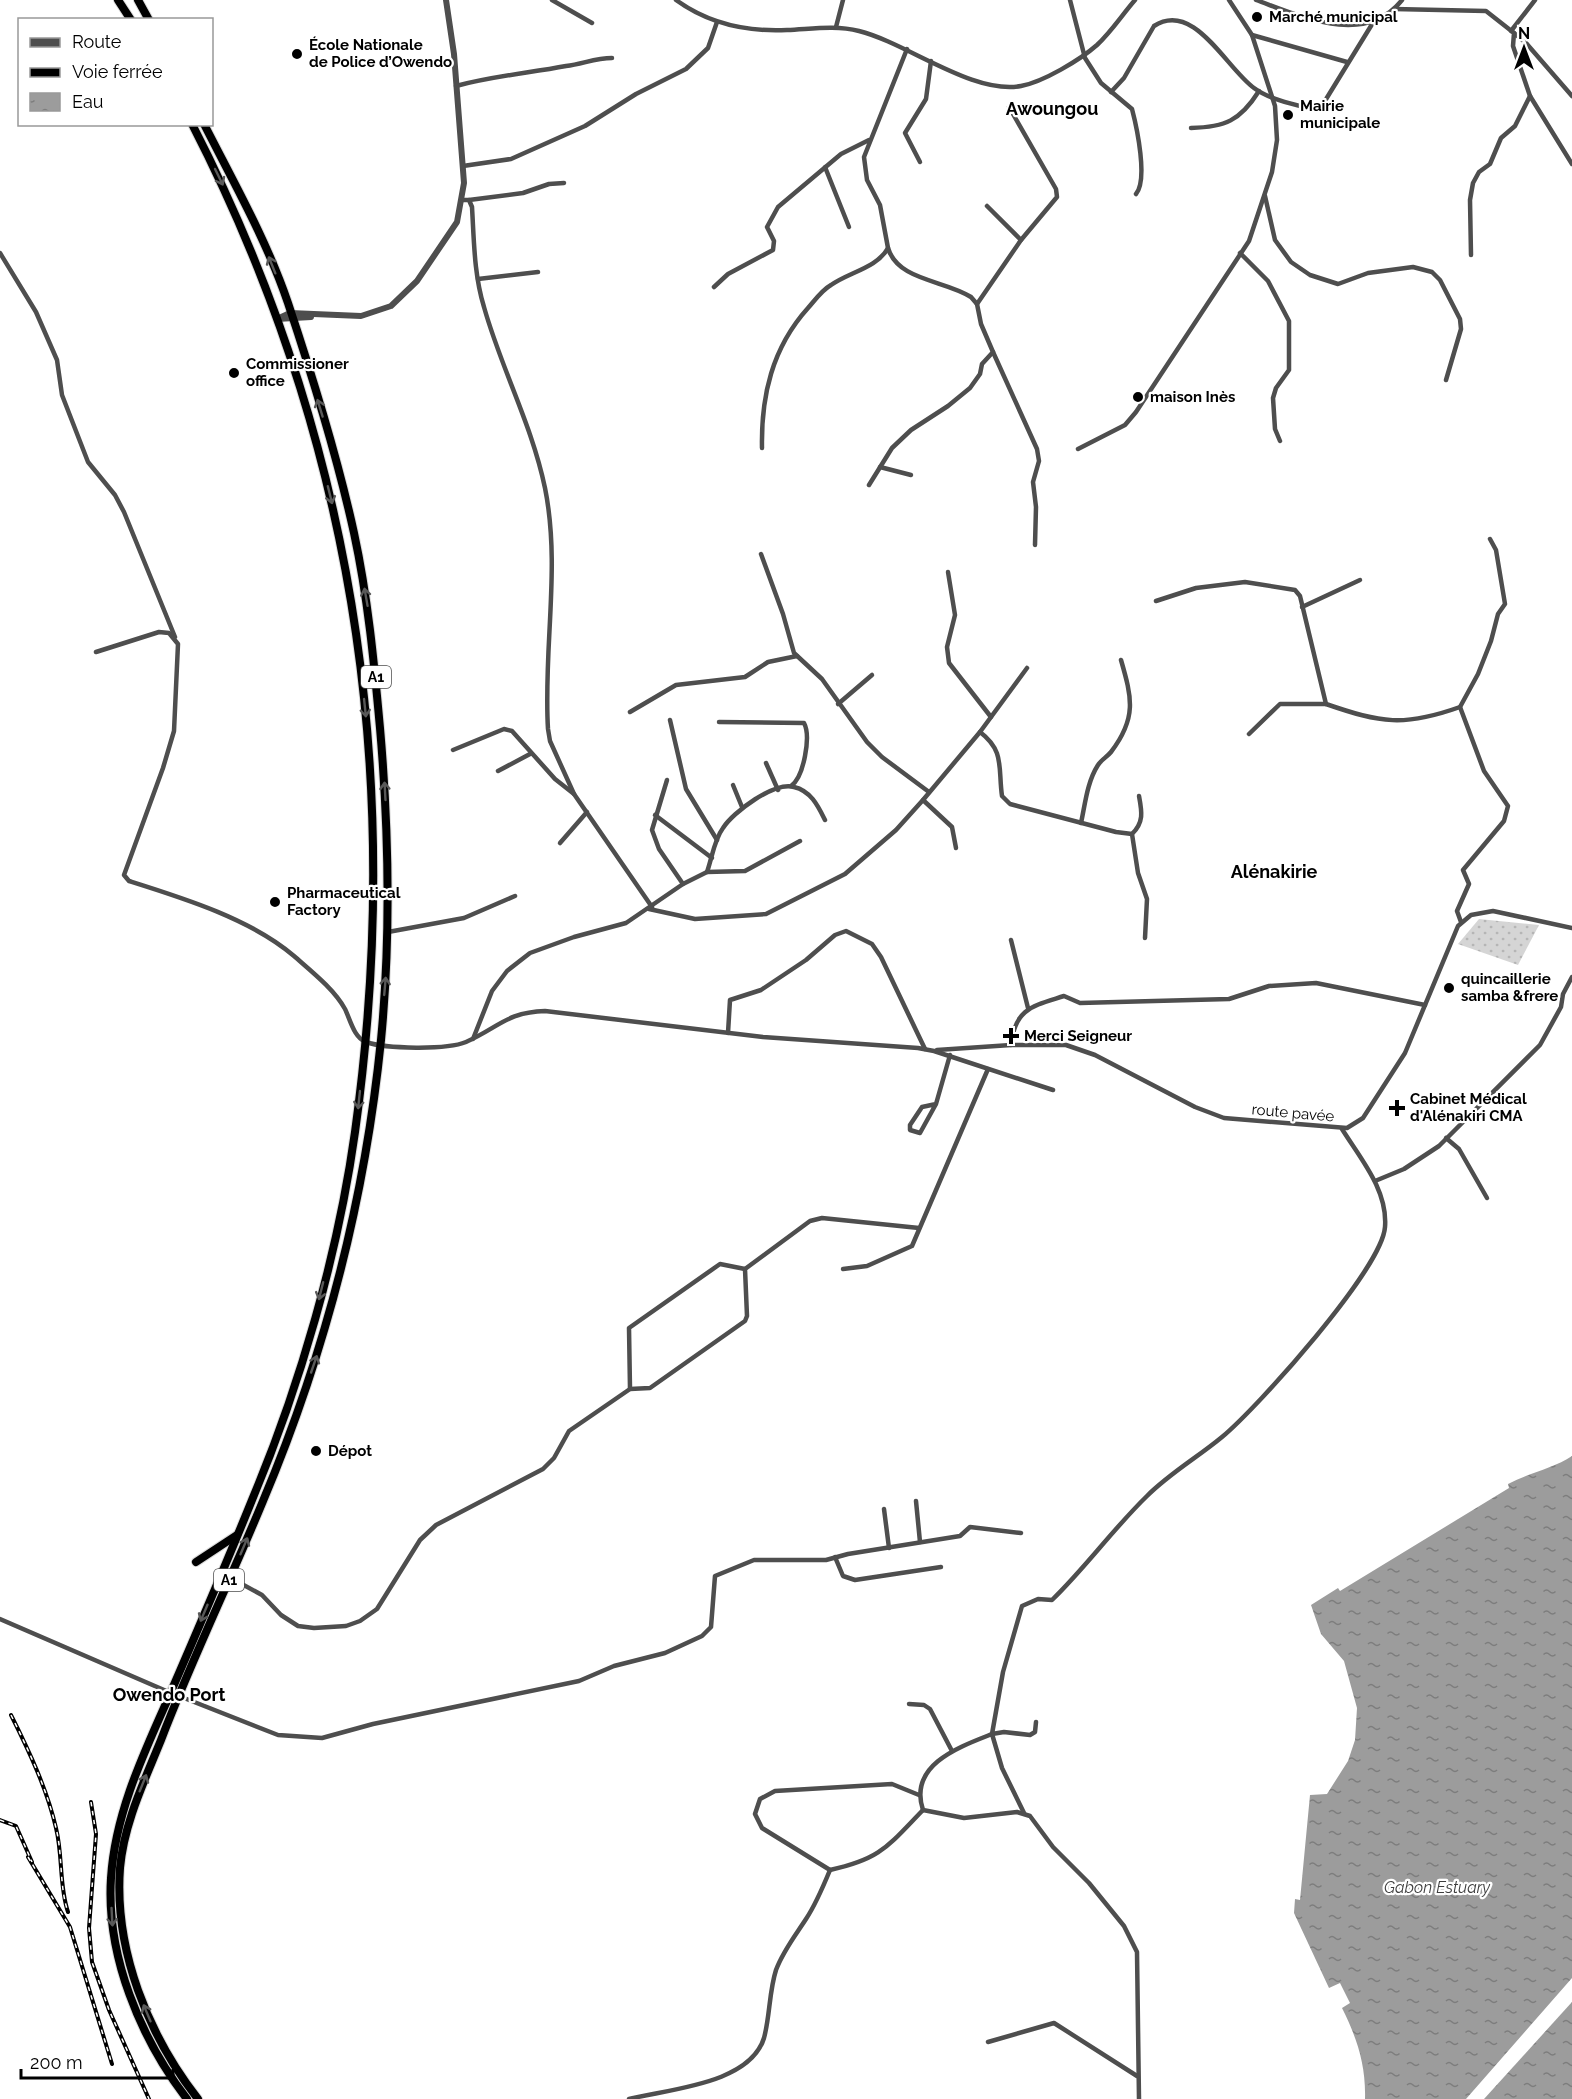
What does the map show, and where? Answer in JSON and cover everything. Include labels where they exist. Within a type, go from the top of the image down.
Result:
[{"type":"highway","points":[[118,0],[130,18]]},
{"type":"highway","points":[[141,1],[148,18]]},
{"type":"highway","name":"A1","points":[[193,126],[249,242],[277,319],[336,519],[358,637],[371,760],[375,848],[372,949],[355,1135],[335,1236],[318,1305],[290,1399],[253,1499],[174,1695],[128,1826],[120,1867],[120,1910],[127,1956],[145,2006],[170,2060],[198,2099]]},
{"type":"highway","name":"A1","points":[[187,2099],[160,2061],[139,2016],[113,1939],[111,1908],[113,1864],[124,1811],[148,1740],[174,1695],[230,1578],[284,1450],[330,1310],[357,1196],[380,1045],[388,932],[386,792],[367,601],[343,489],[291,316],[266,251],[205,126]]},
{"type":"highway","points":[[196,1562],[237,1534]]},
{"type":"street","points":[[277,319],[291,316],[372,314],[400,300],[450,236],[466,200],[446,0]]},
{"type":"street","points":[[552,0],[592,23]]},
{"type":"street","points":[[676,0],[717,22],[765,30],[836,27],[870,34],[932,62],[988,83],[1020,86],[1044,78],[1083,54],[1105,36],[1135,0]]},
{"type":"street","points":[[836,27],[843,0]]},
{"type":"street","points":[[1070,0],[1083,54],[1096,77],[1132,109],[1136,124],[1141,184],[1136,194]]},
{"type":"street","points":[[1078,449],[1130,421],[1185,342],[1254,231],[1278,140],[1273,98],[1252,35],[1229,0]]},
{"type":"street","points":[[1256,0],[1308,19],[1330,24],[1361,24],[1374,21],[1394,9],[1402,0]]},
{"type":"street","points":[[1535,0],[1512,32],[1512,42],[1530,96],[1572,164]]},
{"type":"street","points":[[1394,9],[1486,11],[1526,43],[1572,96]]},
{"type":"street","points":[[1111,92],[1124,78],[1154,26],[1161,20],[1172,17],[1187,19],[1195,24],[1252,87],[1273,98],[1306,108],[1320,109],[1326,103],[1347,63],[1374,21]]},
{"type":"street","points":[[463,166],[511,159],[585,126],[636,94],[686,69],[708,48],[717,22]]},
{"type":"street","points":[[1252,35],[1347,63]]},
{"type":"street","points":[[907,49],[869,140],[864,157],[867,180],[880,205],[888,248],[897,265],[965,292],[977,304],[981,324],[1037,449],[1039,461],[1033,482],[1036,507],[1035,545]]},
{"type":"street","points":[[456,86],[489,76],[568,66],[597,58],[612,58]]},
{"type":"street","points":[[920,162],[905,133],[926,99],[932,62]]},
{"type":"street","points":[[1191,128],[1224,126],[1234,120],[1259,91]]},
{"type":"street","points":[[1471,255],[1470,200],[1473,183],[1479,172],[1490,164],[1501,138],[1515,126],[1530,96]]},
{"type":"street","points":[[977,304],[1021,240],[1055,202],[1056,193],[1008,106]]},
{"type":"street","points":[[714,287],[728,274],[773,250],[774,241],[767,227],[778,207],[818,176],[841,154],[869,140]]},
{"type":"street","points":[[825,167],[849,227]]},
{"type":"street","points":[[466,200],[523,193],[543,186],[564,183]]},
{"type":"street","points":[[1265,196],[1275,240],[1291,262],[1310,275],[1338,284],[1368,273],[1413,267],[1432,272],[1440,280],[1460,319],[1461,329],[1446,380]]},
{"type":"street","points":[[466,200],[472,207],[478,279],[489,324],[520,403],[545,487],[552,556],[548,729],[550,741],[574,794],[650,908],[695,919],[766,914],[845,874],[896,830],[923,800],[980,732],[1027,668]]},
{"type":"street","points":[[987,206],[1021,240]]},
{"type":"street","points":[[762,448],[761,420],[767,387],[777,353],[791,327],[831,284],[880,259],[888,248]]},
{"type":"street","points":[[0,253],[36,312],[57,360],[62,395],[88,462],[115,495],[124,512],[178,644],[174,730],[163,768],[124,874],[129,881],[196,902],[227,916],[293,955],[335,996],[365,1042],[380,1045],[448,1046],[473,1039],[516,1014],[545,1011],[728,1033],[925,1049],[950,1055],[1053,1090]]},
{"type":"street","points":[[1240,253],[1268,281],[1289,321],[1289,370],[1276,388],[1273,398],[1275,429],[1280,441]]},
{"type":"street","points":[[478,279],[538,272]]},
{"type":"street","points":[[869,485],[892,448],[911,430],[948,406],[970,388],[980,374],[982,364],[993,352]]},
{"type":"street","points":[[880,467],[911,476]]},
{"type":"street","points":[[1249,734],[1280,704],[1326,704],[1360,716],[1391,722],[1414,720],[1460,707],[1478,674],[1491,641],[1498,614],[1505,604],[1496,550],[1490,539]]},
{"type":"street","points":[[761,554],[797,656],[822,680],[867,742],[882,757],[929,792]]},
{"type":"street","points":[[948,572],[955,615],[947,647],[949,663],[991,717]]},
{"type":"street","points":[[1302,607],[1360,580]]},
{"type":"street","points":[[1156,601],[1196,588],[1245,582],[1295,590],[1300,596],[1326,704]]},
{"type":"street","points":[[96,652],[159,632],[170,633],[178,644]]},
{"type":"street","points":[[630,712],[676,685],[745,677],[768,662],[797,656]]},
{"type":"street","points":[[1081,823],[1088,790],[1098,766],[1111,752],[1130,717],[1132,700],[1121,660]]},
{"type":"street","points":[[838,704],[872,675]]},
{"type":"street","points":[[1460,707],[1484,771],[1508,806],[1504,821],[1463,870],[1469,884],[1457,911],[1461,922],[1480,911],[1493,911],[1572,928]]},
{"type":"street","points":[[670,720],[686,789],[717,840]]},
{"type":"street","points":[[707,872],[724,826],[742,807],[777,790],[791,786],[798,779],[806,750],[804,723],[719,722]]},
{"type":"street","points":[[453,750],[508,729],[530,754],[574,794]]},
{"type":"street","points":[[980,732],[992,741],[998,751],[1002,796],[1010,804],[1132,834]]},
{"type":"street","points":[[498,771],[530,754]]},
{"type":"street","points":[[766,763],[777,790]]},
{"type":"street","points":[[667,780],[652,825],[655,838],[683,884]]},
{"type":"street","points":[[733,785],[742,807]]},
{"type":"street","points":[[791,786],[803,790],[816,802],[825,820]]},
{"type":"street","points":[[1132,834],[1140,826],[1139,796]]},
{"type":"street","points":[[923,800],[952,827],[956,848]]},
{"type":"street","points":[[560,843],[587,812]]},
{"type":"street","points":[[655,815],[712,858]]},
{"type":"street","points":[[1132,834],[1138,873],[1147,899],[1145,938]]},
{"type":"street","points":[[473,1039],[492,991],[507,971],[530,953],[574,937],[612,928],[650,908],[683,884],[707,872],[746,871],[800,842]]},
{"type":"street","points":[[388,932],[464,918],[515,896]]},
{"type":"street","name":"route pavée","points":[[934,1051],[1052,1044],[1081,1048],[1195,1107],[1224,1118],[1303,1123],[1342,1129],[1357,1124],[1381,1093],[1405,1053],[1451,938],[1461,922]]},
{"type":"street","points":[[728,1033],[730,1000],[760,990],[806,960],[835,935],[846,931],[872,945],[881,957],[925,1049]]},
{"type":"street","points":[[1011,940],[1028,1008]]},
{"type":"street","points":[[1375,1181],[1422,1159],[1539,1045],[1561,1007],[1563,994],[1572,977]]},
{"type":"street","points":[[1011,1045],[1013,1028],[1028,1008],[1064,996],[1080,1003],[1229,999],[1269,986],[1316,983],[1425,1005]]},
{"type":"street","points":[[936,1104],[922,1107],[910,1125],[910,1130],[920,1133],[936,1104],[950,1055]]},
{"type":"street","points":[[843,1269],[867,1266],[909,1248],[988,1069]]},
{"type":"street","points":[[1139,2099],[1137,1952],[1134,1942],[1106,1902],[1053,1847],[1035,1822],[1024,1813],[1002,1768],[992,1734],[1010,1644],[1022,1606],[1038,1599],[1052,1600],[1148,1494],[1222,1437],[1253,1408],[1356,1286],[1382,1243],[1385,1227],[1381,1196],[1375,1181],[1342,1129]]},
{"type":"street","points":[[1446,1138],[1459,1149],[1487,1198]]},
{"type":"street","points":[[630,1389],[628,1328],[720,1264],[745,1269],[815,1219],[919,1227]]},
{"type":"street","points":[[221,1574],[262,1595],[281,1615],[298,1626],[333,1628],[360,1621],[384,1599],[428,1532],[446,1518],[549,1464],[569,1431],[630,1389],[650,1388],[745,1321],[747,1316],[745,1269]]},
{"type":"street","points":[[916,1501],[920,1542]]},
{"type":"street","points":[[884,1509],[889,1548]]},
{"type":"street","points":[[0,1619],[174,1695],[278,1735],[322,1738],[373,1724],[579,1681],[614,1666],[664,1653],[702,1636],[711,1627],[715,1576],[722,1571],[754,1560],[817,1561],[960,1536],[970,1527],[1021,1533]]},
{"type":"street","points":[[835,1557],[843,1576],[855,1580],[941,1567]]},
{"type":"street","points":[[909,1704],[924,1705],[930,1709],[952,1751]]},
{"type":"street","points":[[923,1810],[919,1795],[927,1772],[938,1760],[952,1751],[992,1734],[1005,1732],[1030,1736],[1035,1732],[1036,1722]]},
{"type":"street","points":[[919,1795],[892,1784],[775,1791],[760,1798],[755,1814],[762,1828],[830,1870],[876,1855],[923,1810]]},
{"type":"street","points":[[923,1810],[964,1818],[1024,1813]]},
{"type":"street","points":[[629,2099],[717,2079],[741,2068],[753,2058],[763,2039],[779,1963],[786,1946],[819,1896],[830,1870]]},
{"type":"street","points":[[988,2042],[1054,2023],[1137,2076]]},
{"type":"shaded area","points":[[1479,919],[1539,925],[1518,965],[1458,944]]},
{"type":"water","name":"Gabon Estuary","points":[[1572,1456],[1572,1978],[1466,2099],[1365,2099],[1360,2052],[1342,2008],[1350,2003],[1340,1983],[1329,1988],[1294,1913],[1295,1899],[1300,1900],[1310,1795],[1327,1794],[1348,1761],[1355,1740],[1357,1708],[1344,1661],[1321,1634],[1311,1605],[1338,1588],[1340,1591],[1509,1488],[1508,1484]]},
{"type":"water","points":[[1572,2002],[1572,2099],[1484,2099]]},
{"type":"railway","points":[[11,1715],[48,1799],[58,1839],[63,1892],[68,1912]]},
{"type":"railway","points":[[91,1802],[96,1834],[89,1928],[92,1962],[109,2010],[149,2099]]},
{"type":"railway","points":[[0,1820],[16,1826],[32,1862]]},
{"type":"railway","points":[[28,1857],[70,1927],[112,2064]]},
{"type":"place","name":"Marché municipal","points":[[1257,17]]},
{"type":"place","name":"École Nationale de Police d’Owendo","points":[[297,54]]},
{"type":"place","name":"Mairie municipale","points":[[1288,115]]},
{"type":"place","name":"Commissioner office","points":[[234,373]]},
{"type":"place","name":"maison Inès","points":[[1138,397]]},
{"type":"place","name":"Pharmaceutical Factory","points":[[275,902]]},
{"type":"place","name":"quincaillerie samba &frere","points":[[1449,988]]},
{"type":"place","name":"Merci Seigneur","points":[[1011,1036]]},
{"type":"place","name":"Cabinet Médical d'Alénakiri CMA","points":[[1397,1108]]},
{"type":"place","name":"Dépot","points":[[316,1451]]},
{"type":"district","name":"Awoungou","points":[[1052,109]]},
{"type":"district","name":"Alénakirie","points":[[1274,872]]},
{"type":"district","name":"Owendo Port","points":[[169,1695]]}]
